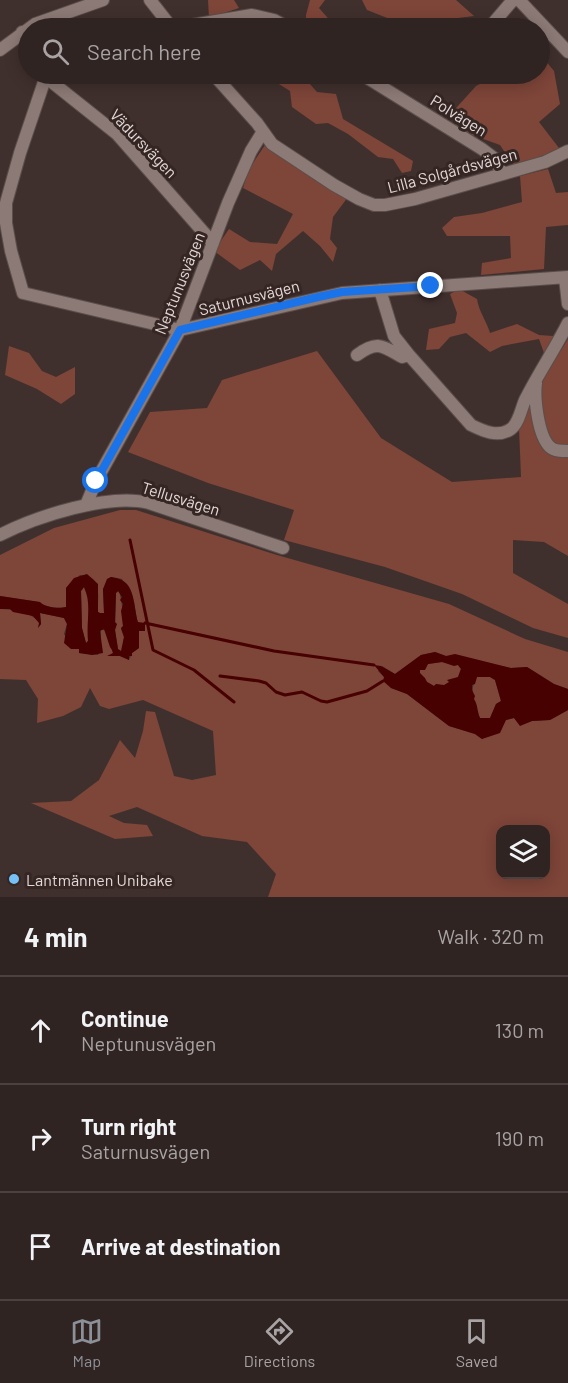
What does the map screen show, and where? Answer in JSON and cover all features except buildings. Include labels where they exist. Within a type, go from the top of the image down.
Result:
[{"type":"street","points":[[49,18],[103,0]]},
{"type":"street","points":[[150,0],[165,18]]},
{"type":"street","points":[[498,18],[513,0]]},
{"type":"street","points":[[519,0],[536,18]]},
{"type":"street","points":[[234,18],[252,15],[265,18]]},
{"type":"street","points":[[550,33],[568,52]]},
{"type":"street","points":[[0,50],[18,35]]},
{"type":"street","points":[[5,250],[6,203],[42,84]]},
{"type":"street","name":"Vädursvägen","points":[[56,84],[117,135],[213,243]]},
{"type":"street","name":"Lilla Solgårdsvägen","points":[[222,84],[257,123],[272,144],[350,194],[374,205],[414,199],[545,162],[568,151]]},
{"type":"street","name":"Polvägen","points":[[377,84],[482,149],[494,158],[502,173]]},
{"type":"street","name":"Neptunusvägen","points":[[86,505],[96,481],[180,330],[251,151],[262,133]]},
{"type":"street","name":"Saturnusvägen","points":[[5,250],[23,292],[180,330],[342,292],[566,278]]},
{"type":"street","points":[[566,278],[568,304]]},
{"type":"street","points":[[380,290],[394,336],[462,416],[471,425],[491,433],[501,433],[511,429],[568,323]]},
{"type":"street","points":[[357,355],[369,348],[384,346],[402,357],[409,355]]},
{"type":"street","points":[[536,382],[536,409],[544,436],[550,447],[555,450],[568,451]]},
{"type":"street","name":"Tellusvägen","points":[[0,535],[23,523],[86,505],[128,499],[283,548]]},
{"type":"shaded area","points":[[208,0],[234,0],[239,8],[209,18]]},
{"type":"shaded area","points":[[310,0],[325,0],[319,8],[328,18],[306,18]]},
{"type":"shaded area","points":[[362,0],[456,0],[474,16],[387,18],[367,10]]},
{"type":"shaded area","points":[[550,66],[554,71],[560,104],[539,122],[559,148],[516,169],[500,145],[464,132],[448,117],[480,84],[550,84]]},
{"type":"shaded area","points":[[279,84],[310,84],[317,92],[336,94],[343,119],[413,161],[411,171],[402,173],[393,159],[378,157],[348,134],[328,123],[316,124],[292,107],[290,91]]},
{"type":"shaded area","points":[[267,142],[348,197],[333,217],[330,239],[337,248],[333,262],[303,231],[276,254],[272,271],[260,260],[240,270],[214,251],[229,229],[250,242],[277,244],[293,214],[243,188],[249,169]]},
{"type":"shaded area","points":[[548,169],[556,193],[568,192],[568,225],[546,227],[544,269],[481,275],[482,263],[511,258],[510,236],[447,236],[442,228],[454,217],[482,213],[522,202],[520,176]]},
{"type":"shaded area","points":[[459,289],[477,299],[490,333],[517,324],[539,335],[553,336],[562,322],[554,343],[544,353],[539,339],[502,346],[490,352],[466,333],[450,337],[439,349],[426,350],[429,329],[455,323],[457,313],[450,294]]},
{"type":"shaded area","points":[[568,339],[568,556],[544,542],[513,540],[513,573],[568,604],[568,638],[533,628],[462,594],[385,567],[284,540],[294,510],[208,483],[128,452],[150,412],[207,408],[222,380],[317,351],[381,438],[452,482],[521,477],[519,428],[541,382]]},
{"type":"shaded area","points":[[9,346],[29,353],[42,371],[56,377],[75,367],[75,394],[61,404],[37,389],[5,375]]},
{"type":"shaded area","points":[[120,510],[136,510],[277,555],[449,604],[525,639],[568,652],[568,689],[554,684],[527,667],[511,668],[435,652],[421,655],[395,674],[382,666],[378,671],[391,688],[407,694],[449,726],[475,734],[482,739],[506,720],[514,718],[520,725],[532,721],[550,720],[568,710],[568,897],[268,897],[276,874],[247,842],[202,836],[137,807],[109,816],[124,823],[147,825],[153,836],[115,839],[31,803],[71,801],[99,780],[120,740],[135,758],[146,711],[155,712],[174,776],[192,780],[216,775],[213,731],[143,700],[109,709],[100,706],[90,688],[81,707],[63,716],[37,723],[38,699],[26,680],[0,679],[0,609],[27,614],[40,623],[38,628],[41,624],[40,613],[64,618],[67,624],[64,634],[73,648],[80,649],[80,653],[98,655],[101,650],[101,629],[106,631],[113,653],[129,660],[132,653],[139,648],[139,631],[134,602],[122,579],[112,577],[103,589],[104,613],[98,612],[96,583],[88,576],[80,575],[66,588],[66,607],[52,607],[39,602],[0,596],[0,555],[54,528]]},
{"type":"shaded area","points":[[87,574],[98,584],[98,612],[100,613],[104,613],[103,589],[107,579],[116,578],[127,584],[133,595],[138,622],[145,623],[145,631],[139,631],[139,648],[132,653],[132,656],[129,656],[129,660],[120,656],[107,656],[113,653],[104,629],[100,631],[103,653],[92,655],[79,653],[79,649],[71,649],[64,643],[67,624],[64,618],[40,613],[41,624],[38,628],[39,623],[33,616],[13,612],[10,609],[0,609],[0,596],[40,602],[52,607],[66,607],[66,588],[74,578]],"holes":[[[84,587],[88,606],[88,641],[86,643],[82,628],[81,591]],[[118,591],[123,604],[121,611],[123,626],[121,628],[124,637],[121,651],[118,649],[115,630],[117,624],[115,622],[116,593]]]},
{"type":"shaded area","points":[[84,587],[89,601],[88,641],[86,643],[82,628],[81,591]]},
{"type":"shaded area","points":[[119,591],[123,626],[121,629],[124,637],[122,652],[118,649],[115,630],[116,593]]},
{"type":"shaded area","points":[[435,652],[446,656],[455,654],[511,668],[527,667],[554,684],[568,689],[568,710],[550,720],[532,721],[520,726],[514,718],[506,720],[500,733],[482,739],[475,734],[449,726],[407,694],[391,688],[383,681],[384,677],[374,665],[381,666],[395,674],[421,655]],"holes":[[[442,662],[458,665],[461,669],[458,677],[447,680],[449,682],[444,685],[434,686],[427,682],[420,670],[425,670],[428,664]],[[477,677],[490,677],[495,680],[501,701],[496,704],[490,718],[480,718],[479,715],[472,690]]]},
{"type":"shaded area","points":[[442,662],[458,665],[461,669],[458,677],[444,686],[436,684],[434,686],[419,673],[428,664]]},
{"type":"shaded area","points":[[477,677],[490,677],[495,680],[501,701],[496,704],[490,718],[480,718],[474,702],[473,687]]},
{"type":"waterway","points":[[130,540],[153,650],[194,670],[234,702]]},
{"type":"waterway","points":[[145,623],[274,651],[374,665]]},
{"type":"waterway","points":[[220,676],[259,681],[285,695],[302,692],[327,702],[367,691],[383,681]]},
{"type":"place","name":"Lantmännen Unibake","points":[[14,879]]},
{"type":"route","points":[[96,481],[180,330],[342,292],[431,286]]}]
